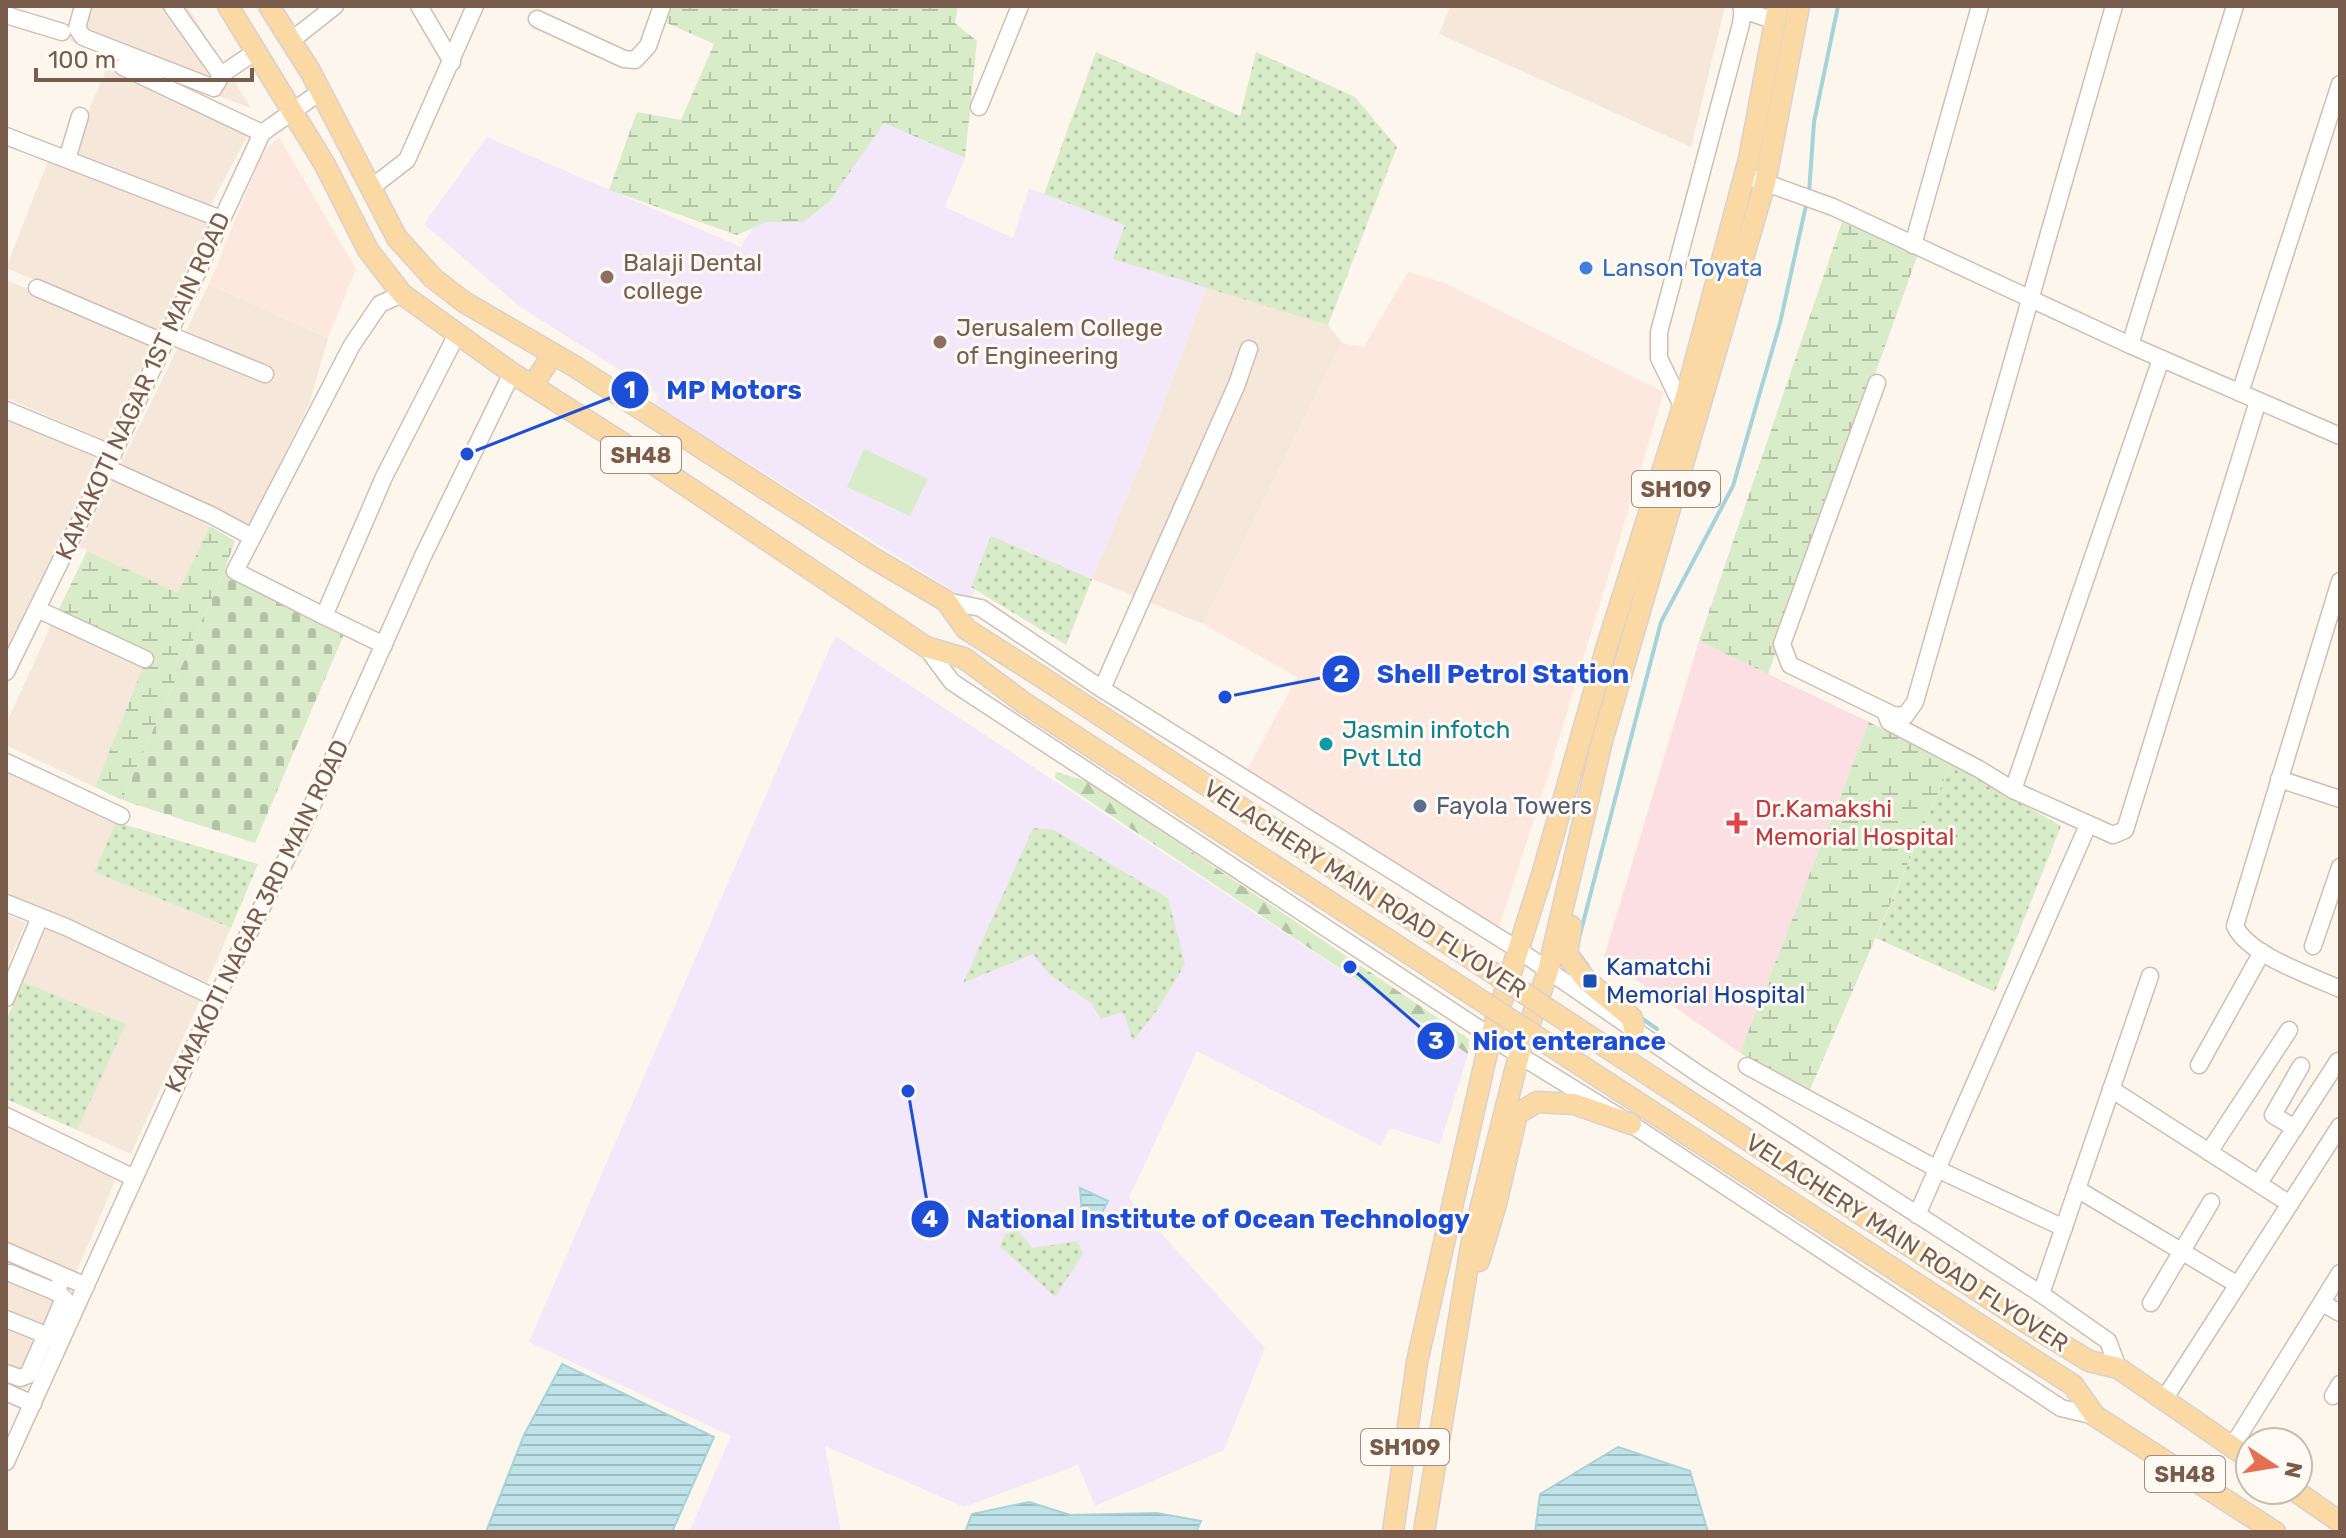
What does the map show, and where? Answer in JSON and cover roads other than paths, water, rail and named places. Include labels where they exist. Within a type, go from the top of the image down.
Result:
[{"type":"main road","name":"SH48","points":[[228,6],[325,165],[368,250],[402,294],[512,373],[627,446],[926,647]]},
{"type":"main road","name":"SH48","points":[[269,6],[292,40],[397,238],[433,278],[464,302],[553,354],[873,558],[946,601]]},
{"type":"main road","name":"SH109","points":[[1424,1532],[1463,1296],[1489,1202],[1519,1055],[1548,971],[1602,741],[1765,183],[1799,6]]},
{"type":"main road","name":"SH109","points":[[1393,1532],[1417,1362],[1491,1035],[1542,875],[1607,646],[1683,408],[1744,175],[1777,13]]},
{"type":"main road","points":[[532,386],[553,354]]},
{"type":"main road","name":"VELACHERY MAIN ROAD FLYOVER","points":[[946,601],[966,629],[2024,1321],[2089,1361],[2118,1368]]},
{"type":"main road","name":"VELACHERY MAIN ROAD FLYOVER","points":[[926,647],[964,658],[1024,703],[2073,1385],[2095,1416]]},
{"type":"main road","points":[[1594,779],[1601,797],[1567,955],[1587,981],[1632,1018],[1634,1029]]},
{"type":"main road","points":[[1489,1202],[1517,1114],[1537,1102],[1574,1104],[1631,1124]]},
{"type":"main road","name":"SH48","points":[[2118,1368],[2232,1447]]},
{"type":"main road","name":"SH48","points":[[2095,1416],[2275,1532]]},
{"type":"main road","points":[[2314,1504],[2340,1522]]},
{"type":"street","points":[[83,6],[77,28],[83,37],[217,82]]},
{"type":"street","points":[[172,6],[217,82]]},
{"type":"street","points":[[292,40],[335,6]]},
{"type":"street","points":[[419,6],[452,62]]},
{"type":"street","points":[[372,187],[407,160],[475,6]]},
{"type":"street","points":[[537,19],[624,59],[635,60],[648,46],[662,6]]},
{"type":"street","points":[[979,107],[1020,6]]},
{"type":"street","points":[[1742,6],[1746,11],[1777,13]]},
{"type":"street","points":[[1683,408],[1659,358],[1659,332],[1737,39],[1742,6]]},
{"type":"street","points":[[1913,245],[1980,6]]},
{"type":"street","points":[[1877,383],[1782,644],[1790,665],[1885,711],[1905,716],[1915,702],[2114,6]]},
{"type":"street","points":[[2130,345],[2235,6]]},
{"type":"street","points":[[6,15],[62,32]]},
{"type":"street","points":[[206,106],[217,82],[256,51]]},
{"type":"street","points":[[123,67],[262,133]]},
{"type":"street","points":[[2240,393],[2340,84]]},
{"type":"street","name":"KAMAKOTI NAGAR 1ST MAIN ROAD","points":[[6,672],[110,461],[262,133],[320,92]]},
{"type":"street","points":[[67,159],[80,116]]},
{"type":"street","points":[[6,136],[221,219]]},
{"type":"street","points":[[1744,175],[1833,207],[2130,345],[2340,436]]},
{"type":"street","points":[[37,288],[265,374]]},
{"type":"street","points":[[384,645],[235,571],[352,345],[380,304],[402,294]]},
{"type":"street","points":[[324,616],[384,477],[457,334]]},
{"type":"street","points":[[1102,689],[1237,384],[1249,349]]},
{"type":"street","points":[[2013,790],[2161,359]]},
{"type":"street","name":"KAMAKOTI NAGAR 3RD MAIN ROAD","points":[[6,1462],[33,1404],[52,1341],[86,1286],[216,998],[303,826],[423,556],[512,373]]},
{"type":"street","points":[[1885,711],[1889,722],[2013,790],[2113,835],[2125,830],[2258,401]]},
{"type":"street","points":[[6,410],[252,537]]},
{"type":"street","points":[[2340,581],[2235,926],[2240,936],[2262,952],[2340,989]]},
{"type":"street","points":[[946,601],[981,608],[1102,689],[1517,949],[1700,1075],[2041,1294],[2108,1341],[2118,1368]]},
{"type":"street","points":[[37,609],[145,659]]},
{"type":"street","points":[[926,647],[952,682],[1519,1055],[1631,1124],[2061,1408],[2095,1416]]},
{"type":"street","points":[[6,762],[121,816]]},
{"type":"street","points":[[2279,779],[2340,799]]},
{"type":"street","points":[[1917,1215],[2088,825]]},
{"type":"street","points":[[2313,946],[2340,867]]},
{"type":"street","points":[[6,903],[216,998]]},
{"type":"street","points":[[6,998],[40,917]]},
{"type":"street","points":[[2199,1065],[2262,952]]},
{"type":"street","points":[[2041,1294],[2150,976]]},
{"type":"street","points":[[2209,1152],[2289,1030]]},
{"type":"street","points":[[2259,1183],[2338,1061]]},
{"type":"street","points":[[1747,1066],[1939,1170],[2064,1228]]},
{"type":"street","points":[[2295,1128],[2273,1115],[2301,1066]]},
{"type":"street","points":[[2111,1089],[2290,1204]]},
{"type":"street","points":[[6,1116],[134,1178]]},
{"type":"street","points":[[2163,1401],[2340,1126]]},
{"type":"street","points":[[2077,1189],[2238,1285]]},
{"type":"street","points":[[2151,1303],[2211,1202]]},
{"type":"street","points":[[6,1373],[25,1378],[52,1341],[64,1298],[60,1284],[12,1254],[8,1276],[60,1284],[86,1286]]},
{"type":"street","points":[[2232,1447],[2340,1273]]},
{"type":"street","points":[[2322,1303],[2340,1313]]},
{"type":"street","points":[[6,1322],[52,1341]]},
{"type":"street","points":[[6,1392],[33,1404]]},
{"type":"water","points":[[1080,1188],[1108,1201],[1095,1226],[1083,1228]]},
{"type":"water","points":[[562,1364],[714,1437],[672,1532],[486,1532],[524,1435]]},
{"type":"water","points":[[1618,1447],[1690,1471],[1708,1532],[1535,1532],[1540,1494]]},
{"type":"water","points":[[1029,1502],[1070,1515],[1157,1513],[1201,1521],[1196,1532],[965,1532],[972,1514]]},
{"type":"waterway","points":[[1809,193],[1814,122],[1838,6]]},
{"type":"waterway","points":[[1588,966],[1576,950],[1661,622],[1733,486],[1780,323],[1807,201]]},
{"type":"waterway","points":[[1640,1017],[1657,1029]]},
{"type":"place","name":"Lanson Toyata","points":[[1586,268]]},
{"type":"place","name":"Balaji Dental college","points":[[607,277]]},
{"type":"place","name":"Jerusalem College of Engineering","points":[[940,342]]},
{"type":"place","name":"MP Motors","points":[[467,454]]},
{"type":"place","name":"Shell Petrol Station","points":[[1225,697]]},
{"type":"place","name":"Jasmin infotch Pvt Ltd","points":[[1326,744]]},
{"type":"place","name":"Fayola Towers","points":[[1420,806]]},
{"type":"place","name":"Dr.Kamakshi Memorial Hospital","points":[[1737,823]]},
{"type":"place","name":"Niot enterance","points":[[1350,967]]},
{"type":"place","name":"Kamatchi Memorial Hospital","points":[[1590,981]]},
{"type":"place","name":"National Institute of Ocean Technology","points":[[908,1091]]}]
